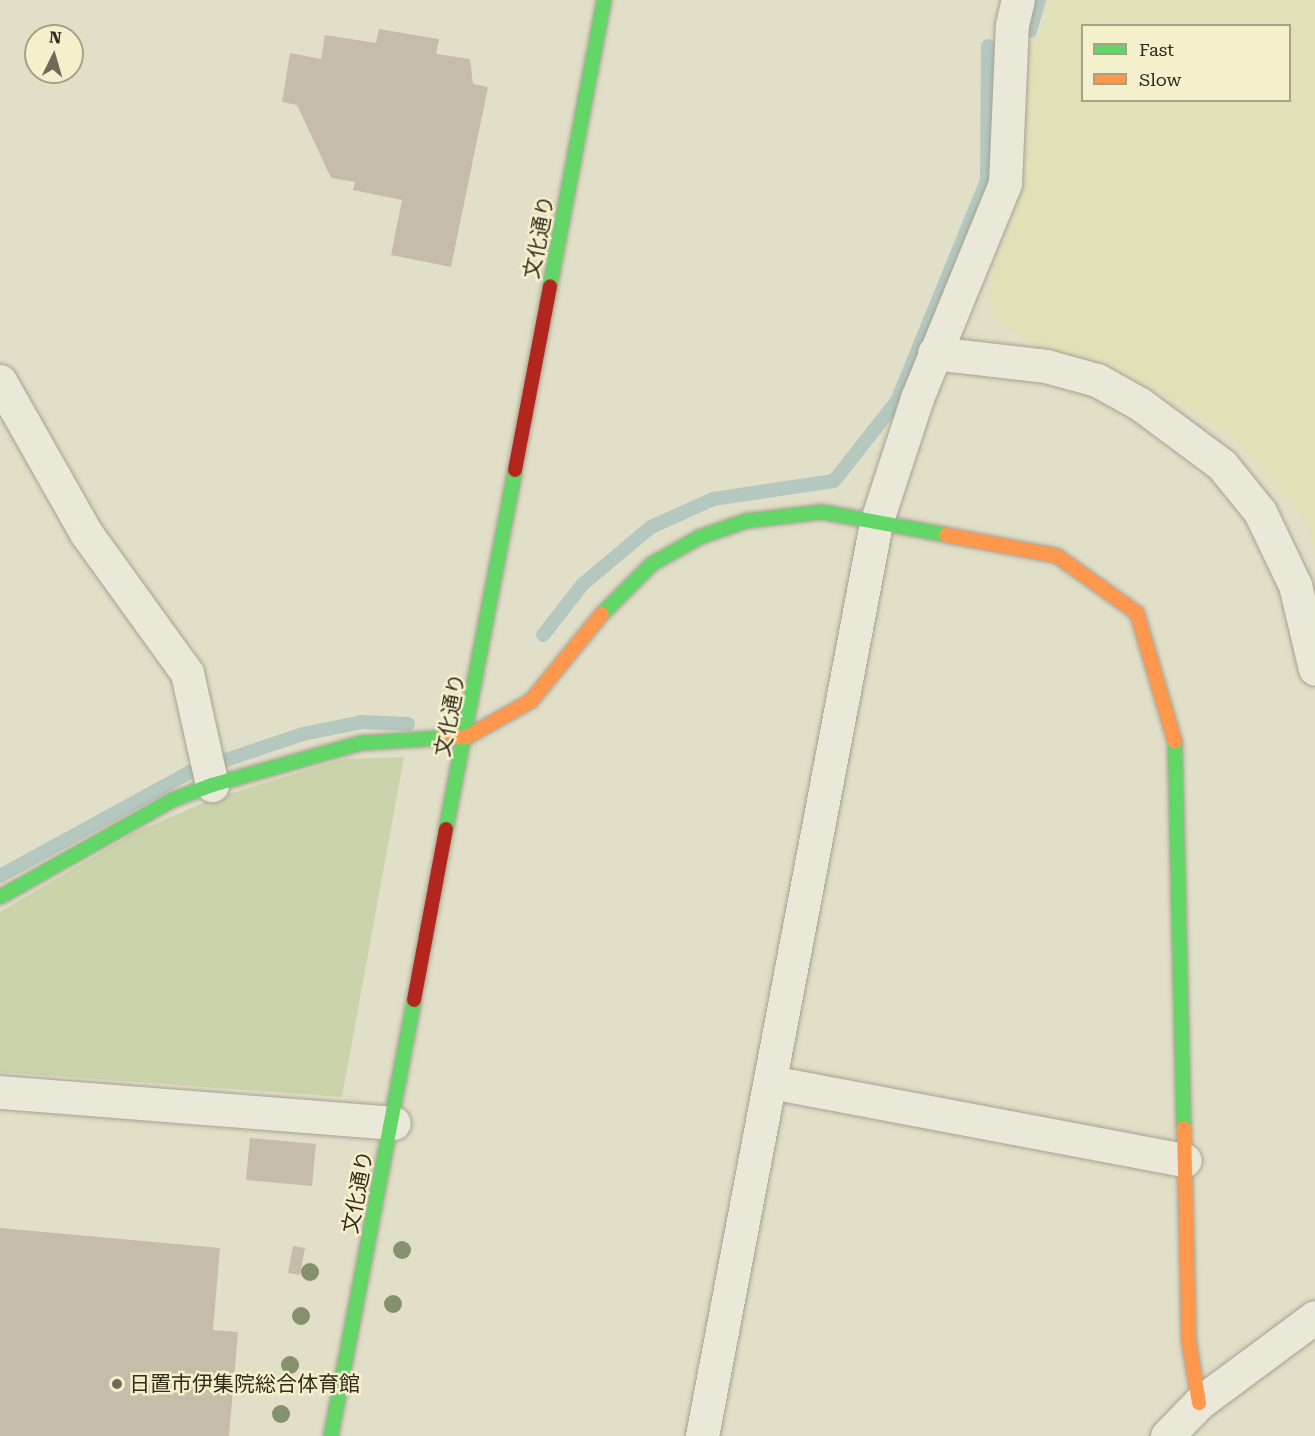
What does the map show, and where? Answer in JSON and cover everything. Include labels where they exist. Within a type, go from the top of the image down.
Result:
[{"type":"street","name":"文化通り","points":[[331,1436],[394,1123],[604,0]]},
{"type":"street","points":[[702,1436],[876,523],[934,353],[1005,183],[1012,25],[1018,0]]},
{"type":"street","points":[[934,353],[1046,366],[1097,380],[1140,404],[1222,465],[1260,512],[1295,585],[1315,669]]},
{"type":"street","points":[[0,381],[86,533],[187,673],[209,773]]},
{"type":"street","points":[[0,897],[172,800],[209,773],[361,743],[467,737],[531,701],[595,621],[652,564],[700,537],[746,521],[822,512],[1057,556],[1137,613],[1175,729],[1189,1342],[1199,1403]]},
{"type":"street","points":[[771,1082],[1185,1160]]},
{"type":"street","points":[[0,1092],[394,1123]]},
{"type":"street","points":[[1167,1436],[1199,1403],[1315,1317]]},
{"type":"green space","points":[[1050,0],[1315,0],[1315,552],[1306,521],[1230,434],[1112,364],[1025,341],[995,317],[988,291],[1014,201],[1023,53],[1038,41]]},
{"type":"green space","points":[[404,757],[342,1097],[0,1072],[0,912],[134,833],[212,799],[343,759]]},
{"type":"building","points":[[379,29],[439,39],[436,54],[470,59],[473,84],[488,87],[451,267],[391,255],[402,200],[353,190],[355,182],[331,178],[297,105],[282,102],[290,53],[321,59],[325,35],[376,43]]},
{"type":"building","points":[[250,1138],[316,1144],[312,1186],[246,1180]]},
{"type":"building","name":"日置市伊集院総合体育館","points":[[0,1228],[220,1248],[213,1330],[238,1332],[229,1436],[0,1436]]},
{"type":"building","points":[[293,1246],[305,1248],[300,1275],[288,1273]]},
{"type":"waterway","points":[[1030,31],[1039,0]]},
{"type":"waterway","points":[[543,635],[583,584],[651,527],[713,499],[834,481],[897,401],[987,181],[988,46]]},
{"type":"waterway","points":[[0,876],[190,772],[303,734],[362,722],[408,724]]},
{"type":"traffic: fast","points":[[550,286],[604,0]]},
{"type":"traffic: fast","points":[[446,829],[515,470]]},
{"type":"traffic: fast","points":[[602,614],[652,564],[700,537],[746,521],[822,512],[946,535]]},
{"type":"traffic: fast","points":[[0,897],[172,800],[212,785],[361,743],[442,738]]},
{"type":"traffic: fast","points":[[1175,742],[1184,1128]]},
{"type":"traffic: fast","points":[[331,1436],[414,1000]]},
{"type":"traffic: slow","points":[[946,535],[1057,556],[1137,613],[1175,742]]},
{"type":"traffic: slow","points":[[442,738],[467,737],[531,701],[602,614]]},
{"type":"traffic: slow","points":[[1184,1128],[1189,1342],[1199,1403]]},
{"type":"traffic: jam","points":[[515,470],[550,286]]},
{"type":"traffic: jam","points":[[414,1000],[446,829]]},
{"type":"place","name":"日置市伊集院総合体育館","points":[[117,1384]]}]
